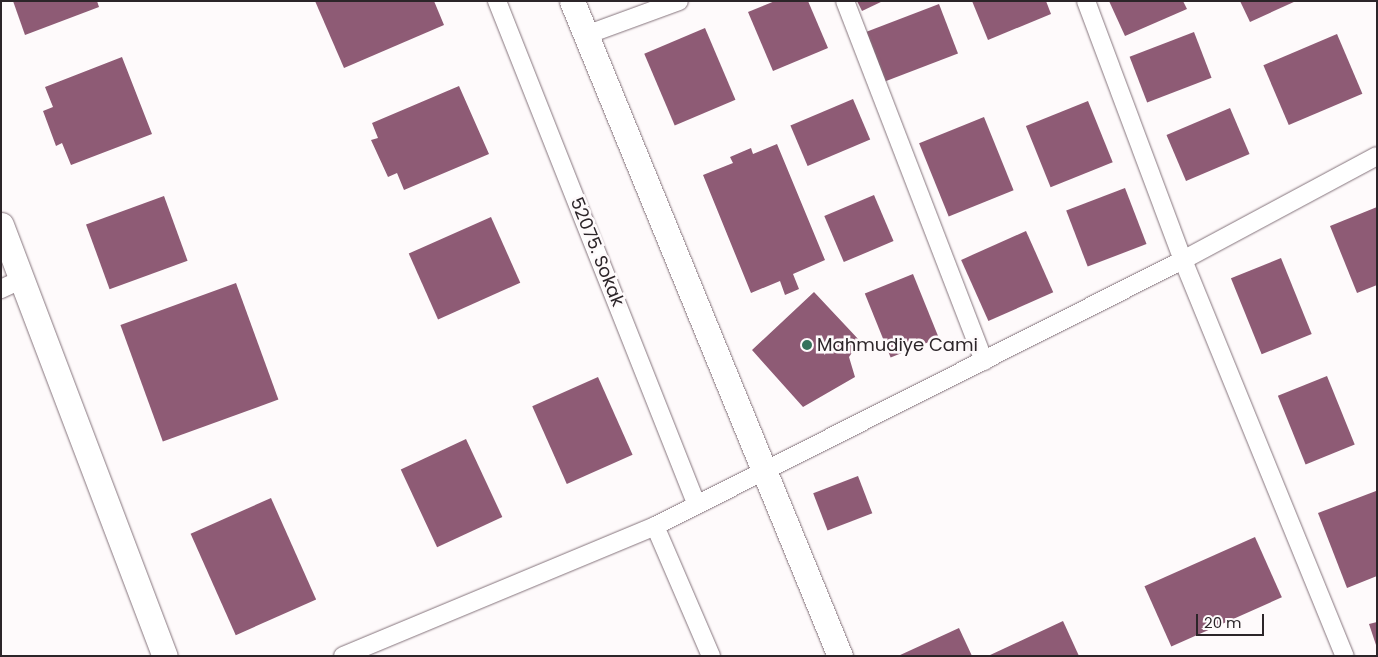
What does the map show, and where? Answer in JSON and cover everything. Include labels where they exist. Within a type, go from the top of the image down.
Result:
[{"type":"street","name":"52075. Sokak","points":[[497,1],[696,503]]},
{"type":"street","points":[[572,1],[762,470],[840,656]]},
{"type":"street","points":[[586,35],[679,1]]},
{"type":"street","points":[[845,1],[984,361]]},
{"type":"street","points":[[1086,1],[1183,260],[1345,656]]},
{"type":"street","points":[[343,656],[655,526],[696,503],[984,361],[1183,260],[1377,156]]},
{"type":"street","points":[[1,225],[12,284],[165,656]]},
{"type":"street","points":[[655,526],[711,656]]},
{"type":"building","points":[[13,1],[97,1],[99,7],[25,35]]},
{"type":"building","points":[[315,1],[434,1],[444,25],[344,68]]},
{"type":"building","points":[[775,1],[808,1],[828,48],[773,71],[748,12]]},
{"type":"building","points":[[857,1],[883,1],[862,11]]},
{"type":"building","points":[[972,1],[1046,1],[1051,14],[988,40]]},
{"type":"building","points":[[1109,1],[1183,1],[1187,9],[1125,36]]},
{"type":"building","points":[[1240,1],[1296,1],[1250,22]]},
{"type":"building","points":[[939,4],[958,53],[884,82],[865,32]]},
{"type":"building","points":[[705,28],[735,100],[675,126],[644,54]]},
{"type":"building","points":[[1194,32],[1212,78],[1147,102],[1130,57]]},
{"type":"building","points":[[1337,34],[1362,94],[1289,125],[1263,65]]},
{"type":"building","points":[[122,57],[152,134],[71,165],[62,143],[56,146],[43,111],[53,107],[45,87]]},
{"type":"building","points":[[459,86],[489,154],[404,190],[397,173],[388,177],[371,140],[378,138],[372,123]]},
{"type":"building","points":[[853,99],[870,140],[808,166],[790,126]]},
{"type":"building","points":[[1088,101],[1113,162],[1051,187],[1026,126]]},
{"type":"building","points":[[1230,108],[1250,154],[1186,181],[1166,135]]},
{"type":"building","points":[[984,117],[1014,190],[949,216],[919,143]]},
{"type":"building","points":[[777,144],[825,260],[793,274],[799,289],[785,295],[780,281],[751,293],[703,175],[733,163],[730,157],[751,148],[753,154]]},
{"type":"building","points":[[1125,188],[1147,244],[1088,267],[1066,211]]},
{"type":"building","points":[[874,195],[894,241],[844,262],[824,216]]},
{"type":"building","points":[[164,196],[188,261],[110,289],[86,224]]},
{"type":"building","points":[[1377,207],[1377,285],[1357,293],[1330,226]]},
{"type":"building","points":[[491,217],[520,283],[438,319],[409,254]]},
{"type":"building","points":[[1026,231],[1053,292],[988,321],[961,260]]},
{"type":"building","points":[[1281,258],[1312,334],[1262,354],[1231,278]]},
{"type":"building","points":[[913,274],[939,338],[891,357],[865,293]]},
{"type":"building","points":[[236,283],[278,400],[163,442],[120,325]]},
{"type":"building","name":"Mahmudiye Cami","points":[[814,292],[860,341],[849,357],[855,377],[803,407],[752,350]]},
{"type":"building","points":[[1327,376],[1355,445],[1306,464],[1278,396]]},
{"type":"building","points":[[598,377],[633,455],[567,484],[532,406]]},
{"type":"building","points":[[466,439],[502,517],[437,547],[401,469]]},
{"type":"building","points":[[858,476],[872,513],[828,531],[813,493]]},
{"type":"building","points":[[1376,491],[1377,576],[1347,588],[1318,513]]},
{"type":"building","points":[[271,498],[316,599],[236,635],[191,534]]},
{"type":"building","points":[[1255,537],[1282,597],[1171,647],[1144,586]]},
{"type":"building","points":[[1063,621],[1079,656],[988,656]]},
{"type":"building","points":[[1377,622],[1377,645],[1376,645],[1369,624]]},
{"type":"building","points":[[959,628],[972,656],[898,656]]},
{"type":"place","name":"Mahmudiye Cami","points":[[807,345]]}]
